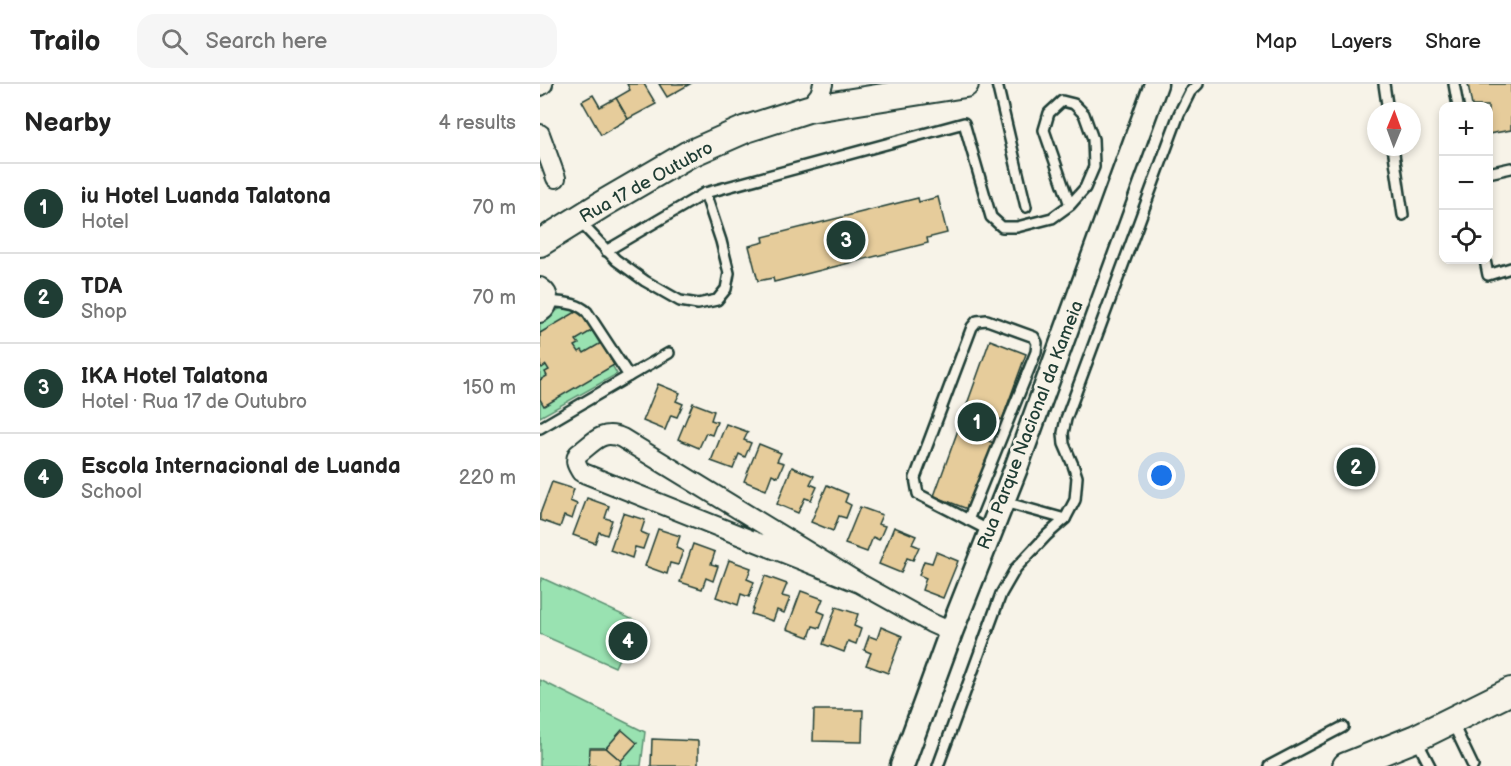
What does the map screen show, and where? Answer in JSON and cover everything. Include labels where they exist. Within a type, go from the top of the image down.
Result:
[{"type":"main road","name":"Rua 17 de Outubro","points":[[540,243],[687,155],[746,129],[808,109],[880,90],[965,84]]},
{"type":"main road","points":[[1346,766],[1416,738],[1511,691]]},
{"type":"street","points":[[808,109],[820,94],[824,84]]},
{"type":"street","name":"Rua Parque Nacional da Kameia","points":[[902,766],[951,632],[1003,502],[1156,84]]},
{"type":"street","points":[[540,134],[556,178]]},
{"type":"street","points":[[859,584],[581,472],[576,465],[578,454],[603,435],[615,434],[859,584],[951,632]]},
{"type":"street","points":[[1381,766],[1416,738]]},
{"type":"lane","points":[[997,84],[1026,207]]},
{"type":"lane","points":[[938,766],[1000,594],[1016,568],[1065,519],[1075,500],[1077,477],[1064,444],[1063,433],[1066,419],[1179,114],[1190,92],[1198,84]]},
{"type":"lane","points":[[1384,84],[1387,102]]},
{"type":"lane","points":[[1454,84],[1457,102]]},
{"type":"lane","points":[[606,251],[705,193],[964,123],[991,218],[1002,226],[1017,227],[1052,218],[1070,205],[1085,188],[1094,167],[1093,139],[1084,114],[1074,104],[1062,101],[1048,113],[1044,130],[1070,205]]},
{"type":"lane","points":[[1394,156],[1403,216]]},
{"type":"lane","points":[[1493,171],[1511,168]]},
{"type":"lane","points":[[578,220],[606,251],[645,281],[680,301],[698,304],[717,300],[726,288],[729,273],[705,193]]},
{"type":"lane","points":[[1486,264],[1488,275],[1511,268]]},
{"type":"lane","points":[[543,301],[572,304],[584,309],[629,376]]},
{"type":"lane","points":[[968,520],[1036,352],[1037,343],[1034,338],[987,320],[977,321],[972,327],[915,478],[918,494],[991,532]]},
{"type":"lane","points":[[540,428],[669,353]]},
{"type":"lane","points":[[1003,502],[1065,519]]},
{"type":"lane","points":[[1452,721],[1473,766]]},
{"type":"lane","points":[[1269,766],[1343,727]]},
{"type":"lane","points":[[1416,738],[1430,766]]},
{"type":"green space","points":[[561,308],[581,311],[617,374],[540,417],[540,320]]},
{"type":"green space","points":[[542,578],[636,621],[615,667],[540,634],[540,583]]},
{"type":"green space","points":[[540,680],[645,732],[641,766],[540,766]]},
{"type":"building","points":[[627,84],[644,84],[656,104],[628,119],[616,98],[630,90]]},
{"type":"building","points":[[659,84],[690,84],[667,97]]},
{"type":"building","points":[[1468,84],[1511,84],[1511,130],[1493,133],[1493,102],[1471,102]]},
{"type":"building","points":[[593,95],[600,107],[616,98],[628,119],[601,135],[582,101]]},
{"type":"building","points":[[938,197],[947,233],[927,238],[928,243],[774,282],[773,278],[758,281],[749,246],[764,242],[763,237],[918,198],[919,202]]},
{"type":"building","points":[[581,309],[593,330],[576,340],[579,344],[575,346],[579,352],[582,350],[584,353],[601,343],[614,365],[544,406],[540,399],[540,380],[547,376],[545,372],[549,370],[546,365],[542,368],[540,365],[540,333]]},
{"type":"building","points":[[990,340],[1026,354],[1002,420],[966,407]]},
{"type":"building","points":[[658,384],[680,393],[676,401],[683,404],[677,417],[671,415],[665,430],[643,421]]},
{"type":"building","points":[[693,403],[714,411],[711,420],[717,422],[712,435],[706,433],[699,448],[678,439]]},
{"type":"building","points":[[726,424],[748,432],[744,440],[751,443],[745,457],[739,454],[733,469],[711,461]]},
{"type":"building","points":[[958,430],[994,443],[970,510],[934,496]]},
{"type":"building","points":[[759,444],[781,453],[777,461],[784,463],[778,477],[772,474],[766,490],[744,481]]},
{"type":"building","points":[[792,467],[814,476],[810,484],[817,487],[811,500],[805,498],[798,513],[777,504]]},
{"type":"building","points":[[552,482],[574,489],[570,501],[577,504],[572,519],[564,516],[560,527],[540,520],[540,514]]},
{"type":"building","points":[[827,485],[848,494],[845,502],[851,505],[846,518],[839,516],[833,531],[811,522]]},
{"type":"building","points":[[587,498],[609,506],[605,518],[612,520],[607,535],[599,532],[595,543],[573,535]]},
{"type":"building","points":[[860,507],[882,515],[878,524],[885,526],[879,540],[873,537],[867,552],[845,544]]},
{"type":"building","points":[[623,513],[645,520],[641,532],[648,535],[643,549],[635,547],[632,558],[610,550]]},
{"type":"building","points":[[894,527],[916,536],[912,544],[919,547],[913,560],[907,558],[901,573],[879,564]]},
{"type":"building","points":[[658,529],[680,536],[676,548],[683,551],[678,565],[670,563],[667,574],[645,566]]},
{"type":"building","points":[[693,544],[715,552],[711,564],[718,566],[713,581],[706,578],[702,589],[680,582]]},
{"type":"building","points":[[936,552],[958,561],[943,598],[922,590],[926,578],[919,575],[924,561],[932,563]]},
{"type":"building","points":[[729,560],[751,568],[747,579],[754,582],[749,597],[741,594],[738,605],[716,597]]},
{"type":"building","points":[[765,576],[787,584],[782,596],[790,598],[784,613],[777,610],[773,621],[751,614]]},
{"type":"building","points":[[801,591],[823,599],[818,611],[825,614],[820,628],[813,626],[809,637],[787,629]]},
{"type":"building","points":[[836,607],[858,614],[854,626],[861,629],[856,644],[848,641],[844,652],[823,644]]},
{"type":"building","points":[[881,627],[902,636],[888,673],[866,665],[871,653],[864,650],[869,636],[877,639]]},
{"type":"building","points":[[814,710],[863,710],[862,742],[813,741]]},
{"type":"building","points":[[622,730],[637,743],[621,761],[606,748]]},
{"type":"building","points":[[652,739],[698,741],[698,766],[651,766]]},
{"type":"building","points":[[590,748],[606,748],[621,761],[620,766],[589,766]]},
{"type":"place","name":"IKA Hotel Talatona","points":[[846,240]]},
{"type":"place","name":"iu Hotel Luanda Talatona","points":[[977,422]]},
{"type":"place","name":"TDA","points":[[1356,467]]},
{"type":"place","name":"Escola Internacional de Luanda","points":[[628,641]]}]
